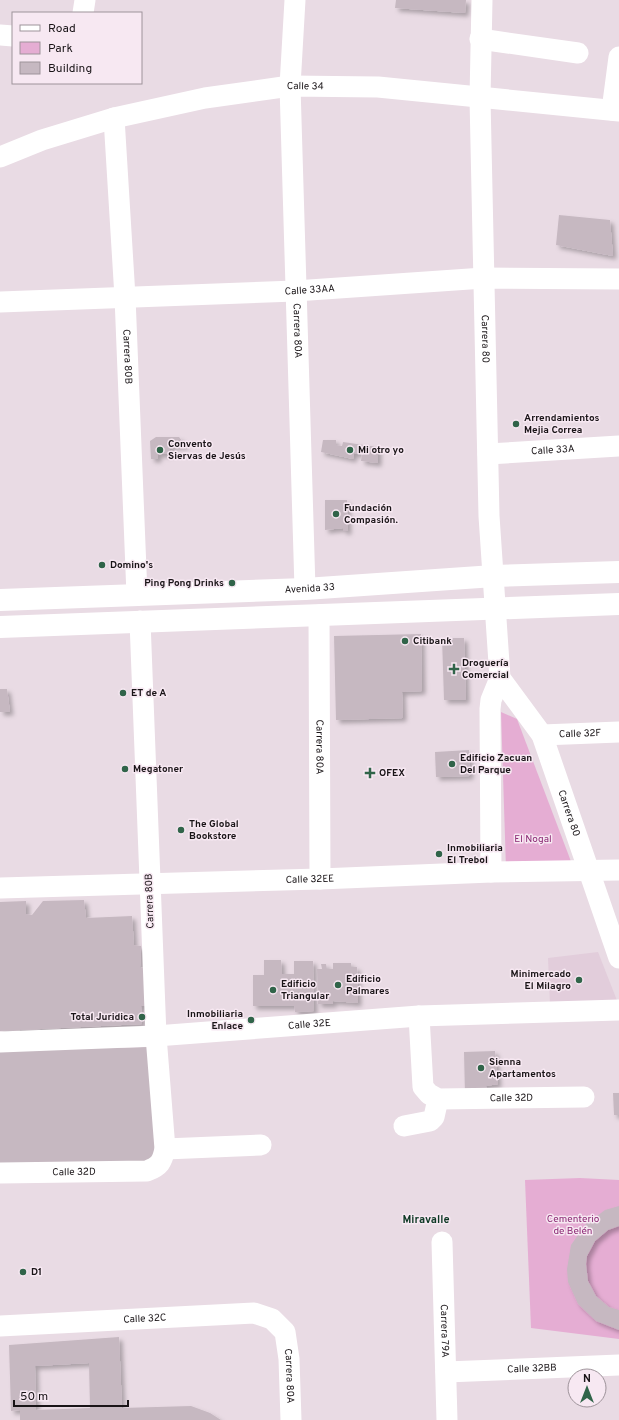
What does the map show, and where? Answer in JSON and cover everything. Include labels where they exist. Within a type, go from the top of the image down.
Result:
[{"type":"main road","name":"Avenida 33","points":[[0,600],[304,589],[494,576],[619,572]]},
{"type":"main road","points":[[0,627],[619,604]]},
{"type":"street","points":[[83,12],[85,0]]},
{"type":"street","name":"Carrera 80A","points":[[295,0],[290,86],[304,589]]},
{"type":"street","name":"Carrera 80","points":[[482,0],[480,39],[480,98],[489,516],[500,678],[491,700],[490,709],[491,872]]},
{"type":"street","points":[[0,35],[12,36]]},
{"type":"street","points":[[480,39],[578,53]]},
{"type":"street","points":[[615,111],[619,57]]},
{"type":"street","name":"Calle 34","points":[[1,155],[42,140],[114,118],[198,100],[290,86],[378,87],[615,111]]},
{"type":"street","name":"Carrera 80B","points":[[114,118],[124,297],[137,595]]},
{"type":"street","name":"Calle 33AA","points":[[0,302],[295,291],[484,278],[619,279]]},
{"type":"street","name":"Calle 33A","points":[[488,454],[619,446]]},
{"type":"street","name":"Carrera 80A","points":[[319,615],[320,879]]},
{"type":"street","name":"Carrera 80B","points":[[140,621],[156,1036],[165,1149],[162,1162],[157,1168],[147,1171]]},
{"type":"street","name":"Carrera 80","points":[[500,678],[542,735],[619,958]]},
{"type":"street","name":"Calle 32F","points":[[542,735],[619,732]]},
{"type":"street","name":"Calle 32EE","points":[[0,888],[320,879],[491,872],[619,870]]},
{"type":"street","name":"Calle 32E","points":[[0,1042],[156,1036],[419,1016],[619,1010]]},
{"type":"street","points":[[404,1126],[430,1121],[434,1117],[438,1099],[428,1094],[423,1087],[419,1016]]},
{"type":"street","name":"Calle 32D","points":[[438,1099],[584,1097]]},
{"type":"street","points":[[165,1149],[261,1145]]},
{"type":"street","name":"Calle 32D","points":[[0,1173],[147,1171]]},
{"type":"street","name":"Carrera 79A","points":[[442,1242],[447,1420]]},
{"type":"street","name":"Calle 32C","points":[[0,1326],[254,1313],[272,1319],[285,1332]]},
{"type":"street","name":"Carrera 80A","points":[[285,1332],[289,1359],[291,1420]]},
{"type":"street","name":"Calle 32BB","points":[[446,1372],[619,1365]]},
{"type":"shaded area","name":"Minimercado El Milagro","points":[[598,952],[618,1003],[550,1005],[548,958]]},
{"type":"green space","name":"El Nogal","points":[[501,712],[517,719],[575,872],[506,869]]},
{"type":"green space","name":"Cementerio de Belén","points":[[580,1178],[619,1180],[619,1339],[531,1328],[525,1180]]},
{"type":"building","points":[[396,0],[466,0],[465,13],[395,8]]},
{"type":"building","points":[[559,215],[610,220],[613,256],[556,245]]},
{"type":"building","name":"Convento Siervas de Jesús","points":[[156,437],[179,437],[186,446],[170,446],[170,454],[158,454],[158,459],[151,459],[150,441]]},
{"type":"building","name":"Mi otro yo","points":[[323,440],[336,440],[336,445],[342,446],[343,442],[378,447],[378,463],[361,461],[362,454],[354,453],[353,459],[321,452]]},
{"type":"building","name":"Fundación Compasión.","points":[[325,500],[347,500],[348,531],[343,531],[343,528],[325,530]]},
{"type":"building","points":[[421,634],[422,691],[402,692],[403,718],[336,720],[334,636]]},
{"type":"building","name":"Droguería Comercial","points":[[442,638],[464,638],[466,700],[444,700]]},
{"type":"building","points":[[0,689],[7,689],[10,712],[0,712]]},
{"type":"building","name":"Edificio Zacuan Del Parque","points":[[469,750],[470,776],[436,777],[435,752]]},
{"type":"building","points":[[84,900],[86,918],[132,916],[134,945],[141,946],[140,968],[148,967],[151,1005],[141,1006],[142,1024],[0,1031],[0,902],[26,901],[26,914],[32,915],[43,901]]},
{"type":"building","name":"Edificio Triangular","points":[[264,960],[281,960],[282,974],[294,974],[294,961],[313,961],[314,1011],[295,1012],[294,1006],[253,1006],[253,975],[264,975]]},
{"type":"building","name":"Edificio Palmares","points":[[333,963],[351,963],[351,967],[357,967],[358,1003],[333,1001],[333,1004],[318,1004],[317,969],[322,969],[321,964],[326,964],[327,969],[333,969]]},
{"type":"building","points":[[116,1041],[116,1048],[150,1047],[155,1163],[0,1165],[0,1046]]},
{"type":"building","name":"Sienna Apartamentos","points":[[495,1051],[498,1084],[486,1086],[487,1095],[465,1095],[464,1052]]},
{"type":"building","points":[[613,1093],[619,1093],[619,1115],[614,1115]]},
{"type":"building","points":[[619,1206],[619,1226],[608,1230],[595,1241],[587,1256],[586,1264],[588,1281],[596,1296],[609,1307],[619,1310],[619,1330],[596,1321],[578,1304],[568,1282],[567,1269],[571,1245],[585,1225],[605,1210]]},
{"type":"building","points":[[119,1337],[122,1408],[191,1406],[210,1413],[221,1420],[20,1420],[20,1410],[11,1411],[9,1345]],"holes":[[[89,1363],[90,1408],[36,1410],[35,1366]]]},
{"type":"place","name":"Arrendamientos Mejia Correa","points":[[516,424]]},
{"type":"place","name":"Convento Siervas de Jesús","points":[[160,450]]},
{"type":"place","name":"Mi otro yo","points":[[350,450]]},
{"type":"place","name":"Fundación Compasión.","points":[[336,514]]},
{"type":"place","name":"Domino's","points":[[102,565]]},
{"type":"place","name":"Ping Pong Drinks","points":[[232,583]]},
{"type":"place","name":"Citibank","points":[[405,641]]},
{"type":"place","name":"Droguería Comercial","points":[[454,669]]},
{"type":"place","name":"ET de A","points":[[123,693]]},
{"type":"place","name":"Edificio Zacuan Del Parque","points":[[452,764]]},
{"type":"place","name":"Megatoner","points":[[125,769]]},
{"type":"place","name":"OFEX","points":[[370,773]]},
{"type":"place","name":"The Global Bookstore","points":[[181,830]]},
{"type":"place","name":"Inmobiliaria El Trebol","points":[[439,854]]},
{"type":"place","name":"Minimercado El Milagro","points":[[579,980]]},
{"type":"place","name":"Edificio Palmares","points":[[338,985]]},
{"type":"place","name":"Edificio Triangular","points":[[273,990]]},
{"type":"place","name":"Total Juridica","points":[[142,1017]]},
{"type":"place","name":"Inmobiliaria Enlace","points":[[251,1020]]},
{"type":"place","name":"Sienna Apartamentos","points":[[481,1068]]},
{"type":"place","name":"D1","points":[[23,1272]]},
{"type":"district","name":"Miravalle","points":[[426,1220]]}]
